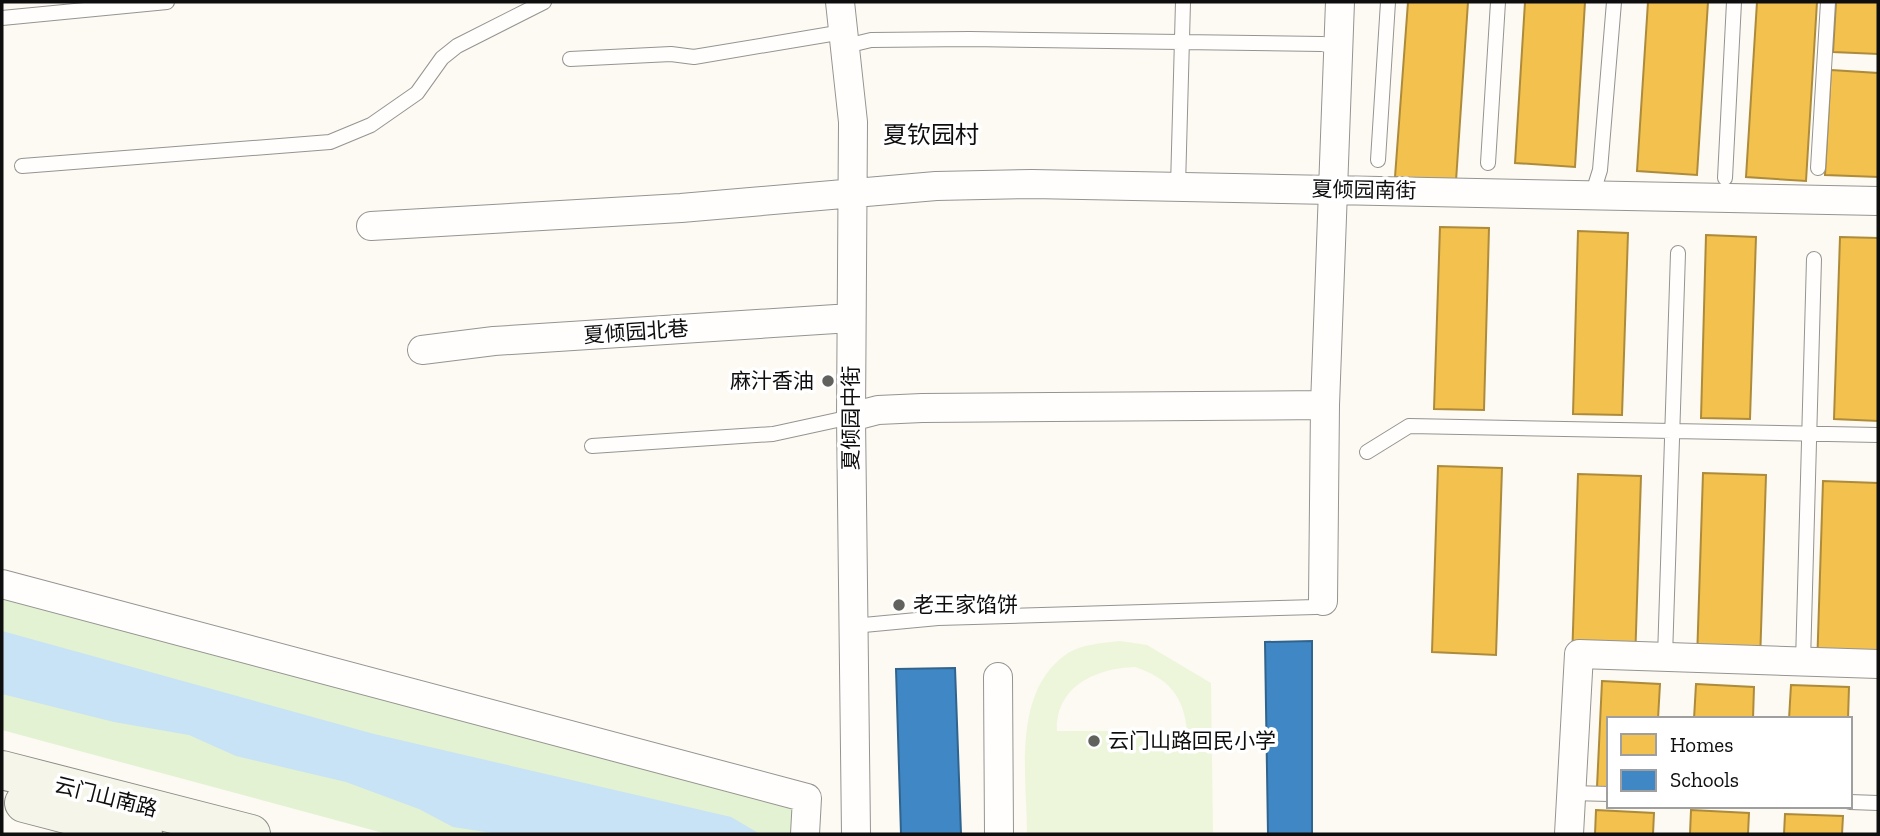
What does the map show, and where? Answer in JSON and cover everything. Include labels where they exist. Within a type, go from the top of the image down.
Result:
[{"type":"main road","name":"云门山南路","points":[[2,770],[251,834]]},
{"type":"main road","name":"云门山南路","points":[[2,797],[143,834]]},
{"type":"street","name":"夏倾园中街","points":[[840,2],[853,122],[851,417],[856,834]]},
{"type":"street","points":[[1323,601],[1325,405],[1339,2]]},
{"type":"street","name":"夏倾园南街","points":[[371,226],[936,186],[1178,186],[1878,201]]},
{"type":"street","name":"夏倾园北巷","points":[[422,350],[494,341],[851,318]]},
{"type":"street","points":[[851,417],[878,410],[922,408],[1325,405]]},
{"type":"street","points":[[2,584],[807,798],[805,834]]},
{"type":"street","points":[[1569,834],[1579,654],[1878,664]]},
{"type":"street","points":[[998,677],[999,834]]},
{"type":"lane","points":[[2,19],[167,2]]},
{"type":"lane","points":[[22,166],[330,142],[371,125],[417,93],[442,58],[457,46],[544,2]]},
{"type":"lane","points":[[1178,186],[1183,2]]},
{"type":"lane","points":[[1378,160],[1388,2]]},
{"type":"lane","points":[[1489,163],[1498,2]]},
{"type":"lane","points":[[1595,186],[1600,170],[1614,2]]},
{"type":"lane","points":[[1726,178],[1734,2]]},
{"type":"lane","points":[[1818,168],[1828,2]]},
{"type":"lane","points":[[570,59],[671,54],[694,57],[845,39],[1322,44],[1338,47]]},
{"type":"lane","points":[[1665,657],[1678,253]]},
{"type":"lane","points":[[1803,662],[1814,259]]},
{"type":"lane","points":[[592,446],[773,435],[851,417]]},
{"type":"lane","points":[[1367,452],[1409,426],[1878,435]]},
{"type":"lane","points":[[853,626],[938,618],[1316,607],[1323,601]]},
{"type":"lane","points":[[1571,793],[1607,794]]},
{"type":"lane","points":[[1852,802],[1878,803]]},
{"type":"green space","points":[[2,595],[797,809],[797,834],[387,834],[2,730]]},
{"type":"green space","points":[[1120,641],[1147,645],[1211,683],[1213,834],[1027,834],[1026,736],[1038,689],[1050,669],[1068,653],[1087,646]],"holes":[[[1135,667],[1147,671],[1165,683],[1178,698],[1187,731],[1057,731],[1058,715],[1063,702],[1081,683],[1106,671],[1121,668]]]},
{"type":"water","points":[[2,631],[374,734],[731,817],[760,834],[499,834],[453,827],[419,809],[346,782],[236,756],[189,735],[114,722],[2,694]]},
{"type":"building: Homes","points":[[1408,2],[1468,2],[1456,181],[1395,177]]},
{"type":"building: Homes","points":[[1525,2],[1585,2],[1575,167],[1515,163]]},
{"type":"building: Homes","points":[[1648,2],[1708,2],[1697,175],[1637,171]]},
{"type":"building: Homes","points":[[1757,2],[1817,2],[1806,181],[1746,177]]},
{"type":"building: Homes","points":[[1836,2],[1878,2],[1878,54],[1833,52]]},
{"type":"building: Homes","points":[[1831,70],[1878,73],[1878,177],[1825,175]]},
{"type":"building: Homes","points":[[1440,227],[1489,228],[1484,410],[1434,409]]},
{"type":"building: Homes","points":[[1578,231],[1628,233],[1622,415],[1573,414]]},
{"type":"building: Homes","points":[[1706,235],[1756,237],[1750,419],[1701,418]]},
{"type":"building: Homes","points":[[1840,237],[1878,238],[1878,421],[1834,419]]},
{"type":"building: Homes","points":[[1438,466],[1502,468],[1496,655],[1432,652]]},
{"type":"building: Homes","points":[[1703,473],[1766,475],[1760,662],[1697,660]]},
{"type":"building: Homes","points":[[1578,474],[1641,476],[1635,663],[1572,661]]},
{"type":"building: Homes","points":[[1823,481],[1878,483],[1878,670],[1817,668]]},
{"type":"building: Homes","points":[[1602,681],[1660,684],[1658,717],[1607,717],[1607,788],[1597,787]]},
{"type":"building: Homes","points":[[1696,684],[1754,687],[1753,717],[1694,717]]},
{"type":"building: Homes","points":[[1791,685],[1849,687],[1848,717],[1789,717]]},
{"type":"building: Homes","points":[[1596,810],[1654,813],[1653,834],[1595,834]]},
{"type":"building: Homes","points":[[1691,810],[1749,813],[1748,834],[1690,834]]},
{"type":"building: Homes","points":[[1785,814],[1843,816],[1842,834],[1784,834]]},
{"type":"building: Schools","points":[[1312,641],[1312,834],[1268,834],[1265,642]]},
{"type":"building: Schools","points":[[955,668],[961,834],[901,834],[896,669]]},
{"type":"place","name":"麻汁香油","points":[[828,381]]},
{"type":"place","name":"老王家馅饼","points":[[899,605]]},
{"type":"place","name":"云门山路回民小学","points":[[1094,741]]},
{"type":"district","name":"夏钦园村","points":[[931,135]]}]
